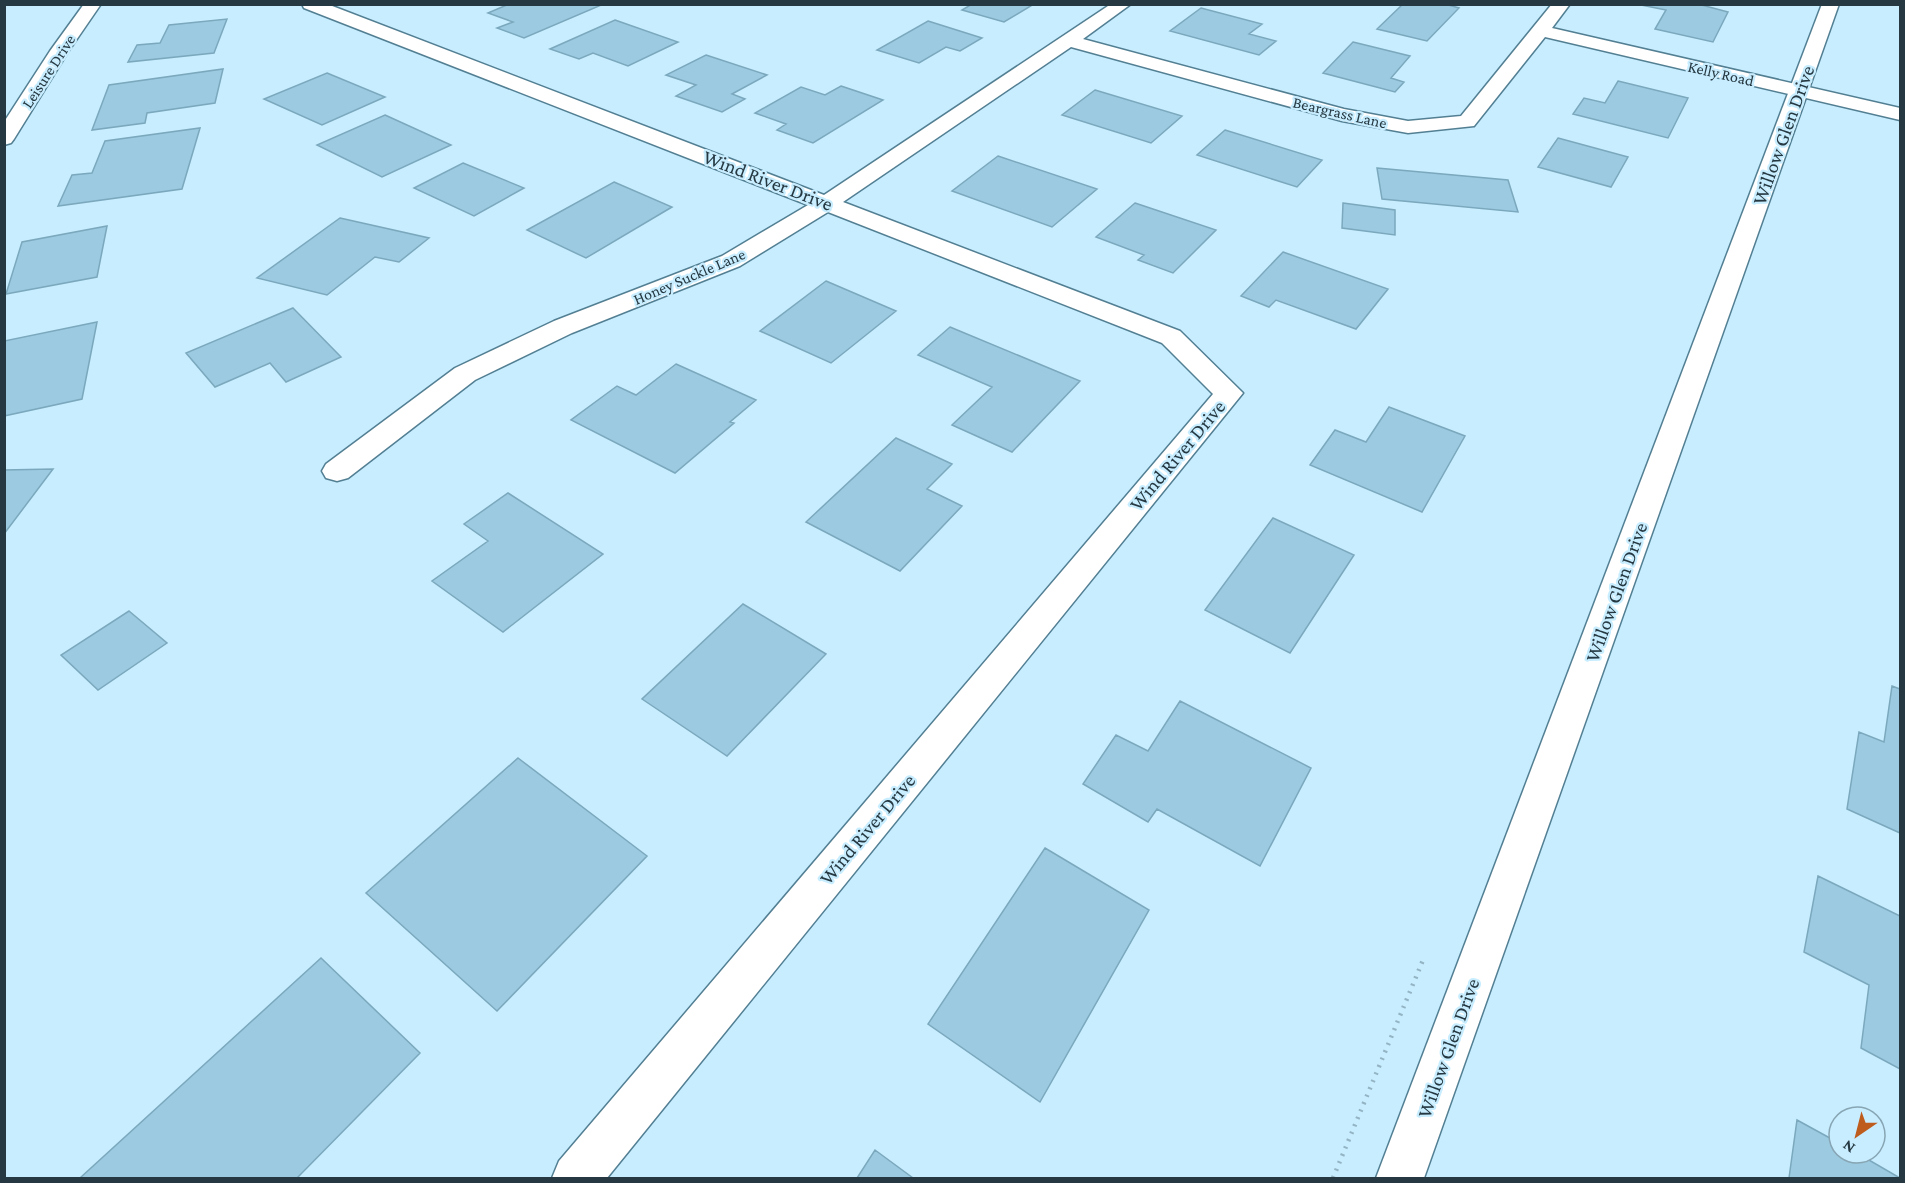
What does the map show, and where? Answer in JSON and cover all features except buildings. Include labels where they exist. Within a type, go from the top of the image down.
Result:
[{"type":"street","name":"Leisure Drive","points":[[4,139],[59,51],[93,4]]},
{"type":"street","name":"Wind River Drive","points":[[310,4],[1171,337],[1229,393],[576,1179]]},
{"type":"street","name":"Honey Suckle Lane","points":[[337,471],[465,374],[563,327],[731,261],[827,203],[1123,4]]},
{"type":"street","name":"Beargrass Lane","points":[[1070,41],[1342,115],[1408,127],[1467,122],[1562,4]]},
{"type":"street","name":"Willow Glen Drive","points":[[1400,1179],[1831,4]]},
{"type":"street","name":"Kelly Road","points":[[1542,31],[1900,114]]}]
